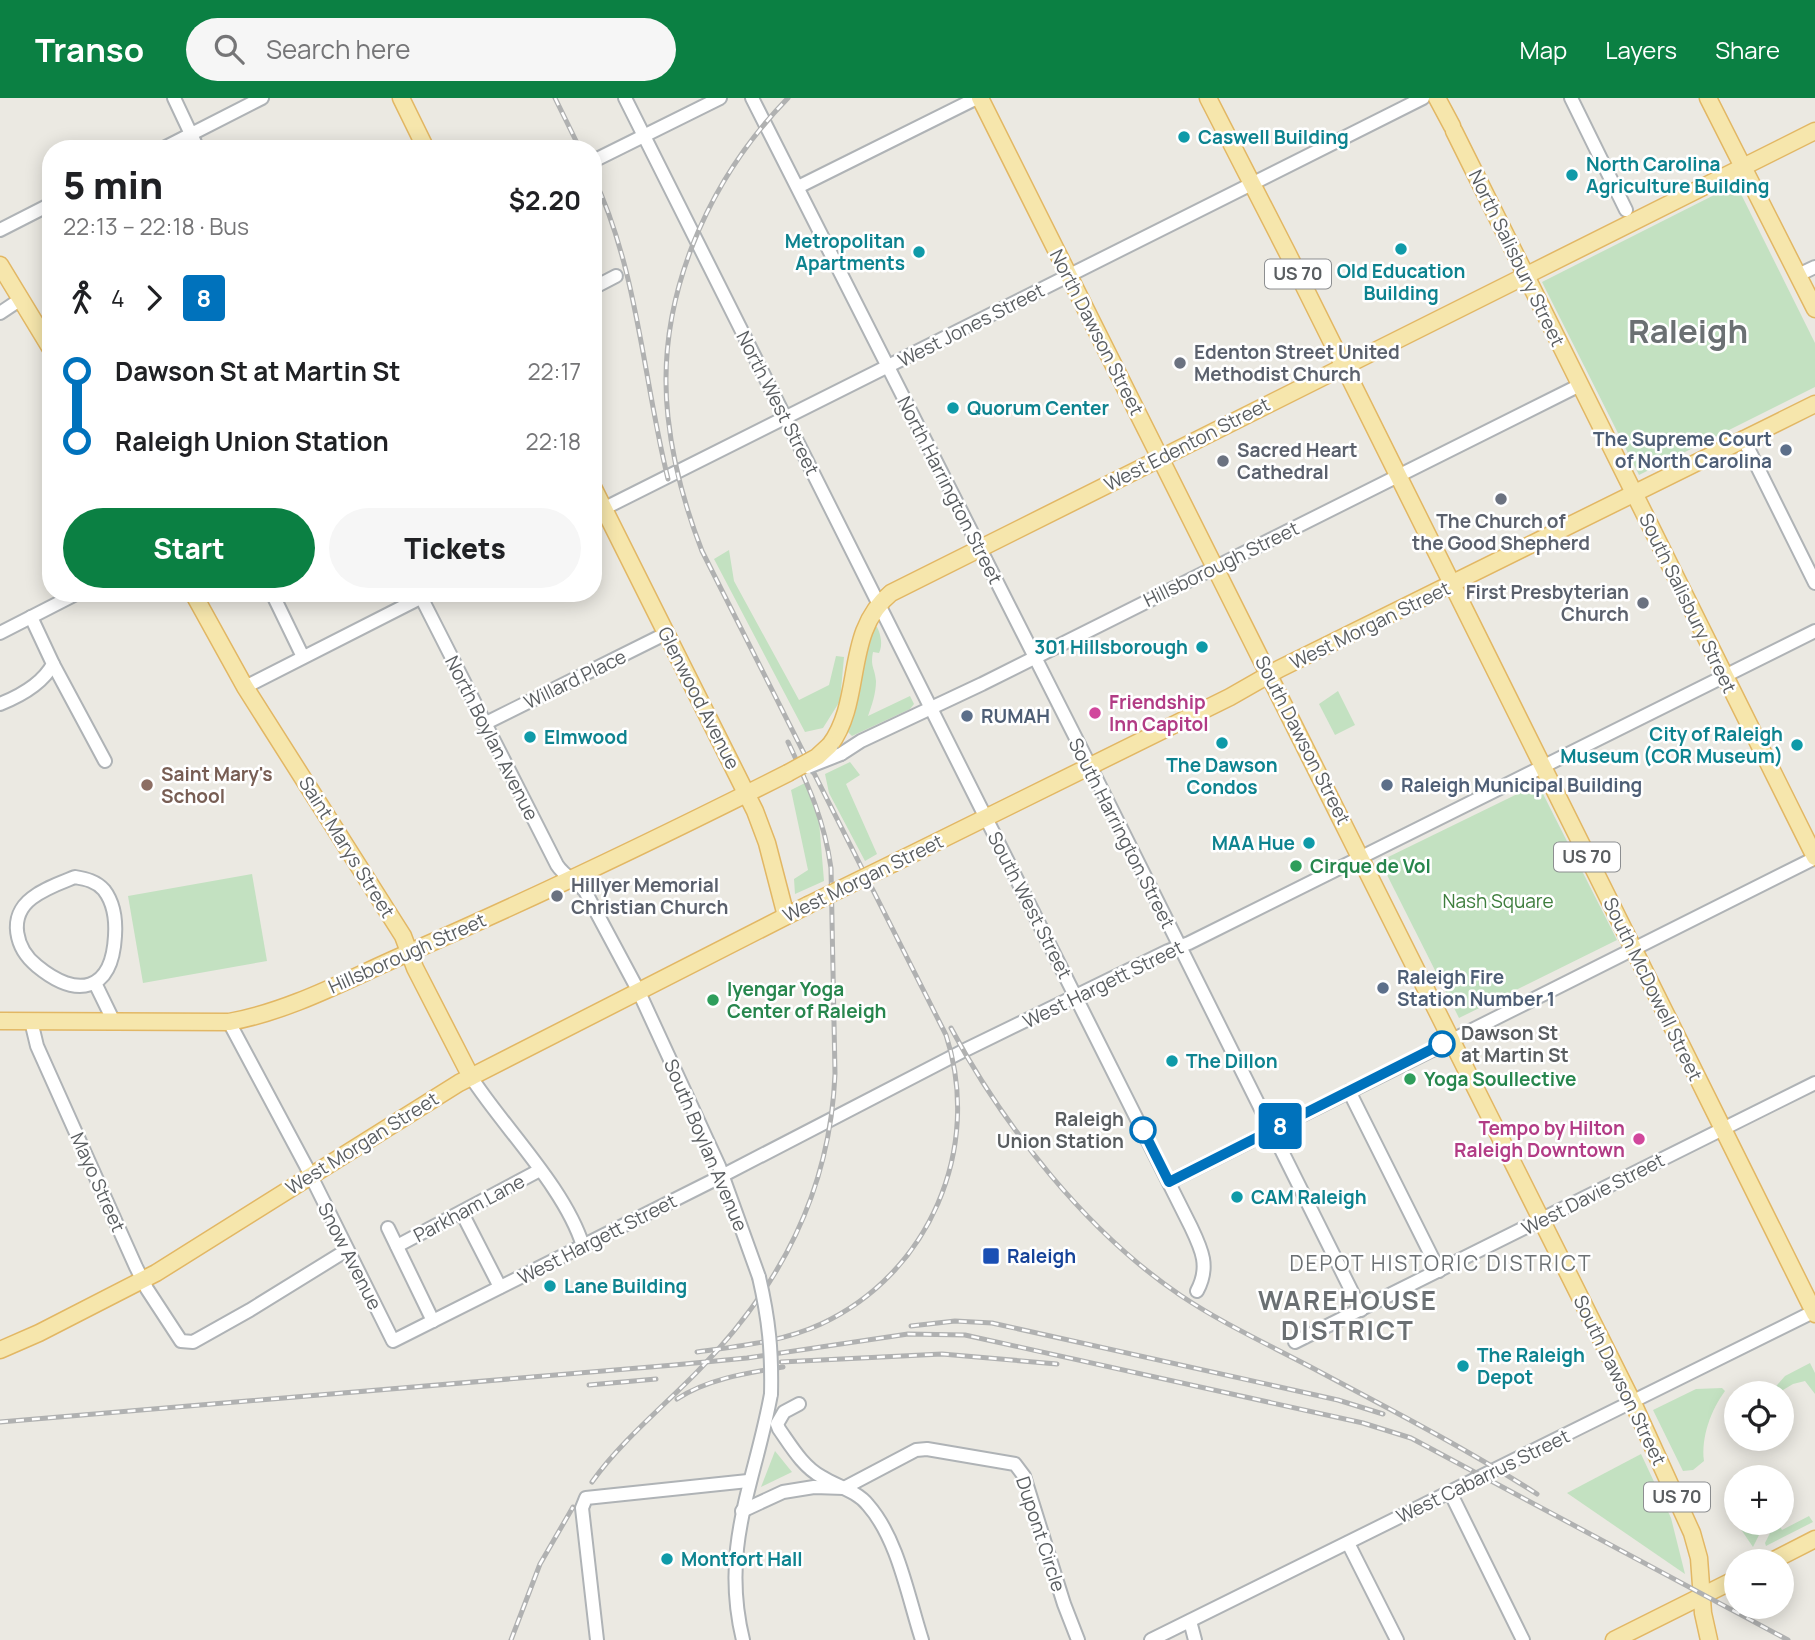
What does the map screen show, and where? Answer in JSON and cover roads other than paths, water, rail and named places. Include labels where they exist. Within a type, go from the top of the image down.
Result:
[{"type":"main road","points":[[401,98],[422,140]]},
{"type":"main road","name":"US 70","points":[[1208,98],[1398,476]]},
{"type":"main road","name":"North Salisbury Street","points":[[1437,98],[1580,385]]},
{"type":"main road","points":[[1708,98],[1815,309]]},
{"type":"main road","name":"North Dawson Street","points":[[971,99],[1069,276],[1215,567]]},
{"type":"main road","name":"West Edenton Street","points":[[838,746],[849,707],[860,640],[879,605],[889,594],[1525,275],[1627,217],[1815,131]]},
{"type":"main road","points":[[0,265],[42,334]]},
{"type":"main road","name":"South Salisbury Street","points":[[1580,385],[1815,857]]},
{"type":"main road","name":"West Morgan Street","points":[[0,1350],[142,1280],[471,1077],[638,990],[1271,676],[1291,663],[1815,404]]},
{"type":"main road","name":"South McDowell Street","points":[[1398,476],[1814,1312]]},
{"type":"main road","name":"Glenwood Avenue","points":[[602,517],[666,634],[747,793],[767,843],[786,916]]},
{"type":"main road","name":"South Dawson Street","points":[[1215,567],[1633,1403],[1692,1533],[1699,1558],[1701,1597],[1709,1640]]},
{"type":"main road","name":"Saint Marys Street","points":[[197,602],[245,687],[403,936],[415,968],[471,1077]]},
{"type":"main road","name":"Hillsborough Street","points":[[0,1021],[229,1022],[248,1018],[295,1002],[410,952],[747,793],[838,746]]},
{"type":"main road","points":[[1794,1550],[1815,1539]]},
{"type":"main road","points":[[1614,1640],[1724,1585]]},
{"type":"street","points":[[174,98],[194,140]]},
{"type":"street","points":[[179,140],[262,98]]},
{"type":"street","name":"North West Street","points":[[625,98],[931,709]]},
{"type":"street","points":[[602,157],[720,98]]},
{"type":"street","name":"North Harrington Street","points":[[752,98],[1035,657]]},
{"type":"street","name":"West Jones Street","points":[[602,510],[1423,98]]},
{"type":"street","points":[[1571,98],[1627,217]]},
{"type":"street","points":[[798,187],[971,99]]},
{"type":"street","points":[[0,230],[42,209]]},
{"type":"street","points":[[1798,275],[1815,267]]},
{"type":"street","points":[[602,283],[616,276]]},
{"type":"street","points":[[0,313],[20,299]]},
{"type":"street","name":"Hillsborough Street","points":[[838,746],[860,740],[931,709],[1580,385]]},
{"type":"street","points":[[1743,438],[1815,583]]},
{"type":"street","points":[[0,633],[60,602]]},
{"type":"street","points":[[276,602],[303,657]]},
{"type":"street","points":[[245,687],[409,602]]},
{"type":"street","name":"North Boylan Avenue","points":[[426,602],[484,724],[557,865],[570,878]]},
{"type":"street","points":[[31,617],[105,761]]},
{"type":"street","name":"West Hargett Street","points":[[393,1341],[723,1176],[909,1078],[1180,947],[1815,631]]},
{"type":"street","name":"Willard Place","points":[[484,724],[666,634]]},
{"type":"street","name":"South Harrington Street","points":[[1035,657],[1361,1310]]},
{"type":"street","points":[[0,704],[45,676],[53,664]]},
{"type":"street","name":"South West Street","points":[[931,709],[1169,1182],[1205,1259],[1204,1277],[1197,1291]]},
{"type":"street","points":[[1169,1182],[1815,857]]},
{"type":"street","points":[[75,877],[90,880],[103,890],[114,912],[116,927],[112,961],[106,975],[96,983],[79,986],[52,978],[25,956],[18,943],[16,928],[19,914],[30,899],[53,885],[75,877]]},
{"type":"street","name":"South Boylan Avenue","points":[[570,878],[585,891],[638,990],[723,1176],[759,1277],[772,1349],[771,1394],[738,1530],[735,1576],[743,1640]]},
{"type":"street","points":[[96,983],[114,1022]]},
{"type":"street","name":"Mayo Street","points":[[31,1021],[37,1046],[142,1280],[178,1338],[193,1342],[347,1250]]},
{"type":"street","name":"Snow Avenue","points":[[229,1022],[311,1175],[393,1341]]},
{"type":"street","name":"Saint Marys Street","points":[[471,1077],[540,1170],[573,1221],[583,1246]]},
{"type":"street","name":"West Davie Street","points":[[1296,1342],[1723,1129],[1814,1087]]},
{"type":"street","points":[[1349,1091],[1439,1271]]},
{"type":"street","name":"Parkham Lane","points":[[397,1246],[540,1170]]},
{"type":"street","points":[[463,1213],[500,1287]]},
{"type":"street","points":[[388,1228],[433,1321]]},
{"type":"street","name":"West Cabarrus Street","points":[[1151,1640],[1814,1312]]},
{"type":"street","points":[[799,1404],[785,1412],[777,1424],[779,1429],[799,1457],[819,1476],[867,1502],[886,1533],[922,1640]]},
{"type":"street","name":"Dupont Circle","points":[[742,1511],[783,1492],[799,1488],[844,1489],[916,1450],[927,1448],[1015,1464],[1024,1476],[1078,1640]]},
{"type":"street","points":[[597,1640],[584,1500],[589,1496],[748,1481]]},
{"type":"street","points":[[1450,1492],[1523,1640]]},
{"type":"street","points":[[1348,1543],[1397,1640]]},
{"type":"street","points":[[1190,1621],[1195,1640]]},
{"type":"railway","points":[[555,98],[576,140]]},
{"type":"railway","points":[[697,1352],[760,1342],[821,1324],[859,1302],[891,1274],[918,1241],[938,1204],[951,1163],[957,1121],[956,1078],[946,1035],[702,551],[685,502],[673,452],[666,373],[670,329],[679,287],[693,245],[733,166],[788,98]]},
{"type":"railway","points":[[602,198],[630,287],[668,479]]},
{"type":"railway","points":[[592,1482],[629,1438],[698,1371],[753,1306],[795,1235],[811,1198],[823,1158],[831,1117],[835,1074],[831,868],[815,804],[788,742]]},
{"type":"railway","points":[[951,1028],[996,1103],[1050,1175],[1112,1241],[1146,1270],[1210,1314],[1422,1427],[1537,1494]]},
{"type":"railway","points":[[911,1326],[955,1321],[992,1323],[1338,1400],[1383,1414]]},
{"type":"railway","points":[[0,1422],[747,1358],[908,1334],[965,1335],[1363,1423],[1411,1438],[1788,1640]]},
{"type":"railway","points":[[781,1362],[942,1354],[1057,1364]]},
{"type":"railway","points":[[677,1399],[714,1382],[783,1367]]},
{"type":"railway","points":[[589,1385],[656,1379]]},
{"type":"railway","points":[[511,1640],[540,1564],[573,1507]]},
{"type":"place","name":"Caswell Building","points":[[1184,137]]},
{"type":"place","name":"North Carolina Agriculture Building","points":[[1572,175]]},
{"type":"place","name":"Old Education Building","points":[[1401,249]]},
{"type":"place","name":"Metropolitan Apartments","points":[[919,252]]},
{"type":"place","name":"Edenton Street United Methodist Church","points":[[1180,363]]},
{"type":"place","name":"Quorum Center","points":[[953,408]]},
{"type":"place","name":"The Supreme Court of North Carolina","points":[[1786,450]]},
{"type":"place","name":"Sacred Heart Cathedral","points":[[1223,461]]},
{"type":"place","name":"The Church of the Good Shepherd","points":[[1501,499]]},
{"type":"place","name":"First Presbyterian Church","points":[[1643,603]]},
{"type":"place","name":"301 Hillsborough","points":[[1202,647]]},
{"type":"place","name":"Friendship Inn Capitol","points":[[1095,713]]},
{"type":"place","name":"RUMAH","points":[[967,716]]},
{"type":"place","name":"Elmwood","points":[[530,737]]},
{"type":"place","name":"The Dawson Condos","points":[[1222,743]]},
{"type":"place","name":"City of Raleigh Museum (COR Museum)","points":[[1797,745]]},
{"type":"place","name":"Saint Mary's School","points":[[147,785]]},
{"type":"place","name":"Raleigh Municipal Building","points":[[1387,785]]},
{"type":"place","name":"MAA Hue","points":[[1309,843]]},
{"type":"place","name":"Cirque de Vol","points":[[1296,866]]},
{"type":"place","name":"Hillyer Memorial Christian Church","points":[[557,896]]},
{"type":"place","name":"Raleigh Fire Station Number 1","points":[[1383,988]]},
{"type":"place","name":"Iyengar Yoga Center of Raleigh","points":[[713,1000]]},
{"type":"place","name":"Dawson St at Martin St","points":[[1442,1044]]},
{"type":"place","name":"The Dillon","points":[[1172,1061]]},
{"type":"place","name":"Yoga Soullective","points":[[1410,1079]]},
{"type":"place","name":"Raleigh Union Station","points":[[1143,1130]]},
{"type":"place","name":"Tempo by Hilton Raleigh Downtown","points":[[1639,1139]]},
{"type":"place","name":"CAM Raleigh","points":[[1237,1197]]},
{"type":"place","name":"Raleigh","points":[[991,1256]]},
{"type":"place","name":"Lane Building","points":[[550,1286]]},
{"type":"place","name":"The Raleigh Depot","points":[[1463,1366]]},
{"type":"place","name":"Montfort Hall","points":[[667,1559]]},
{"type":"district","name":"Raleigh","points":[[1688,331]]},
{"type":"district","name":"DEPOT HISTORIC DISTRICT","points":[[1441,1264]]},
{"type":"district","name":"WAREHOUSE DISTRICT","points":[[1348,1316]]},
{"type":"park label","name":"Nash Square","points":[[1498,901]]}]
